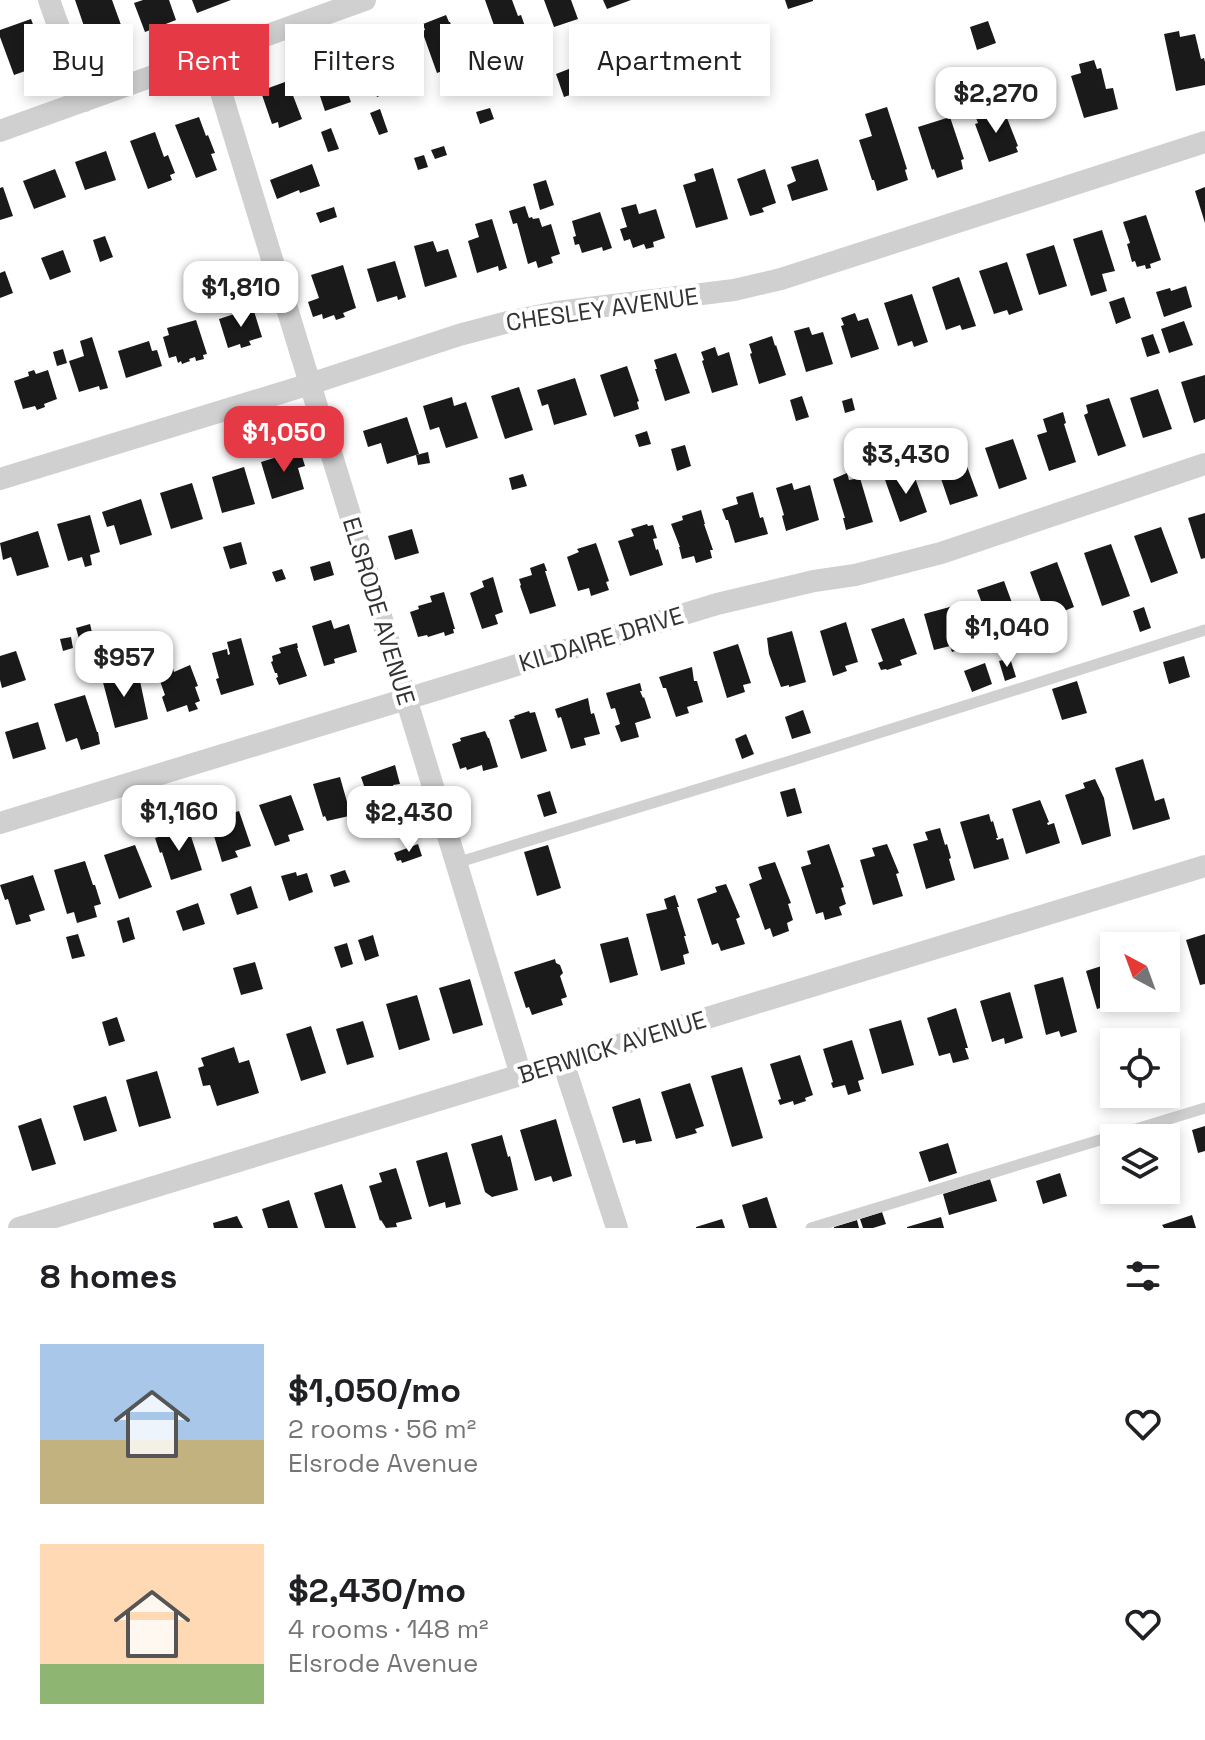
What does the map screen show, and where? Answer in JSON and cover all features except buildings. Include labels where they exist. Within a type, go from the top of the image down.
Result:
[{"type":"street","points":[[49,0],[85,101]]},
{"type":"street","points":[[269,35],[365,0]]},
{"type":"street","points":[[0,131],[149,78]]},
{"type":"street","name":"ELSRODE AVENUE","points":[[222,96],[521,1075]]},
{"type":"street","name":"CHESLEY AVENUE","points":[[0,479],[512,321],[557,312],[734,290],[781,279],[1205,142]]},
{"type":"street","name":"KILDAIRE DRIVE","points":[[0,823],[717,604],[941,553],[1205,464]]},
{"type":"street","name":"BERWICK AVENUE","points":[[19,1228],[1205,866]]},
{"type":"street","points":[[563,1062],[617,1228]]},
{"type":"lane","points":[[456,863],[805,757],[1205,630]]},
{"type":"lane","points":[[811,1228],[1205,1108]]}]
